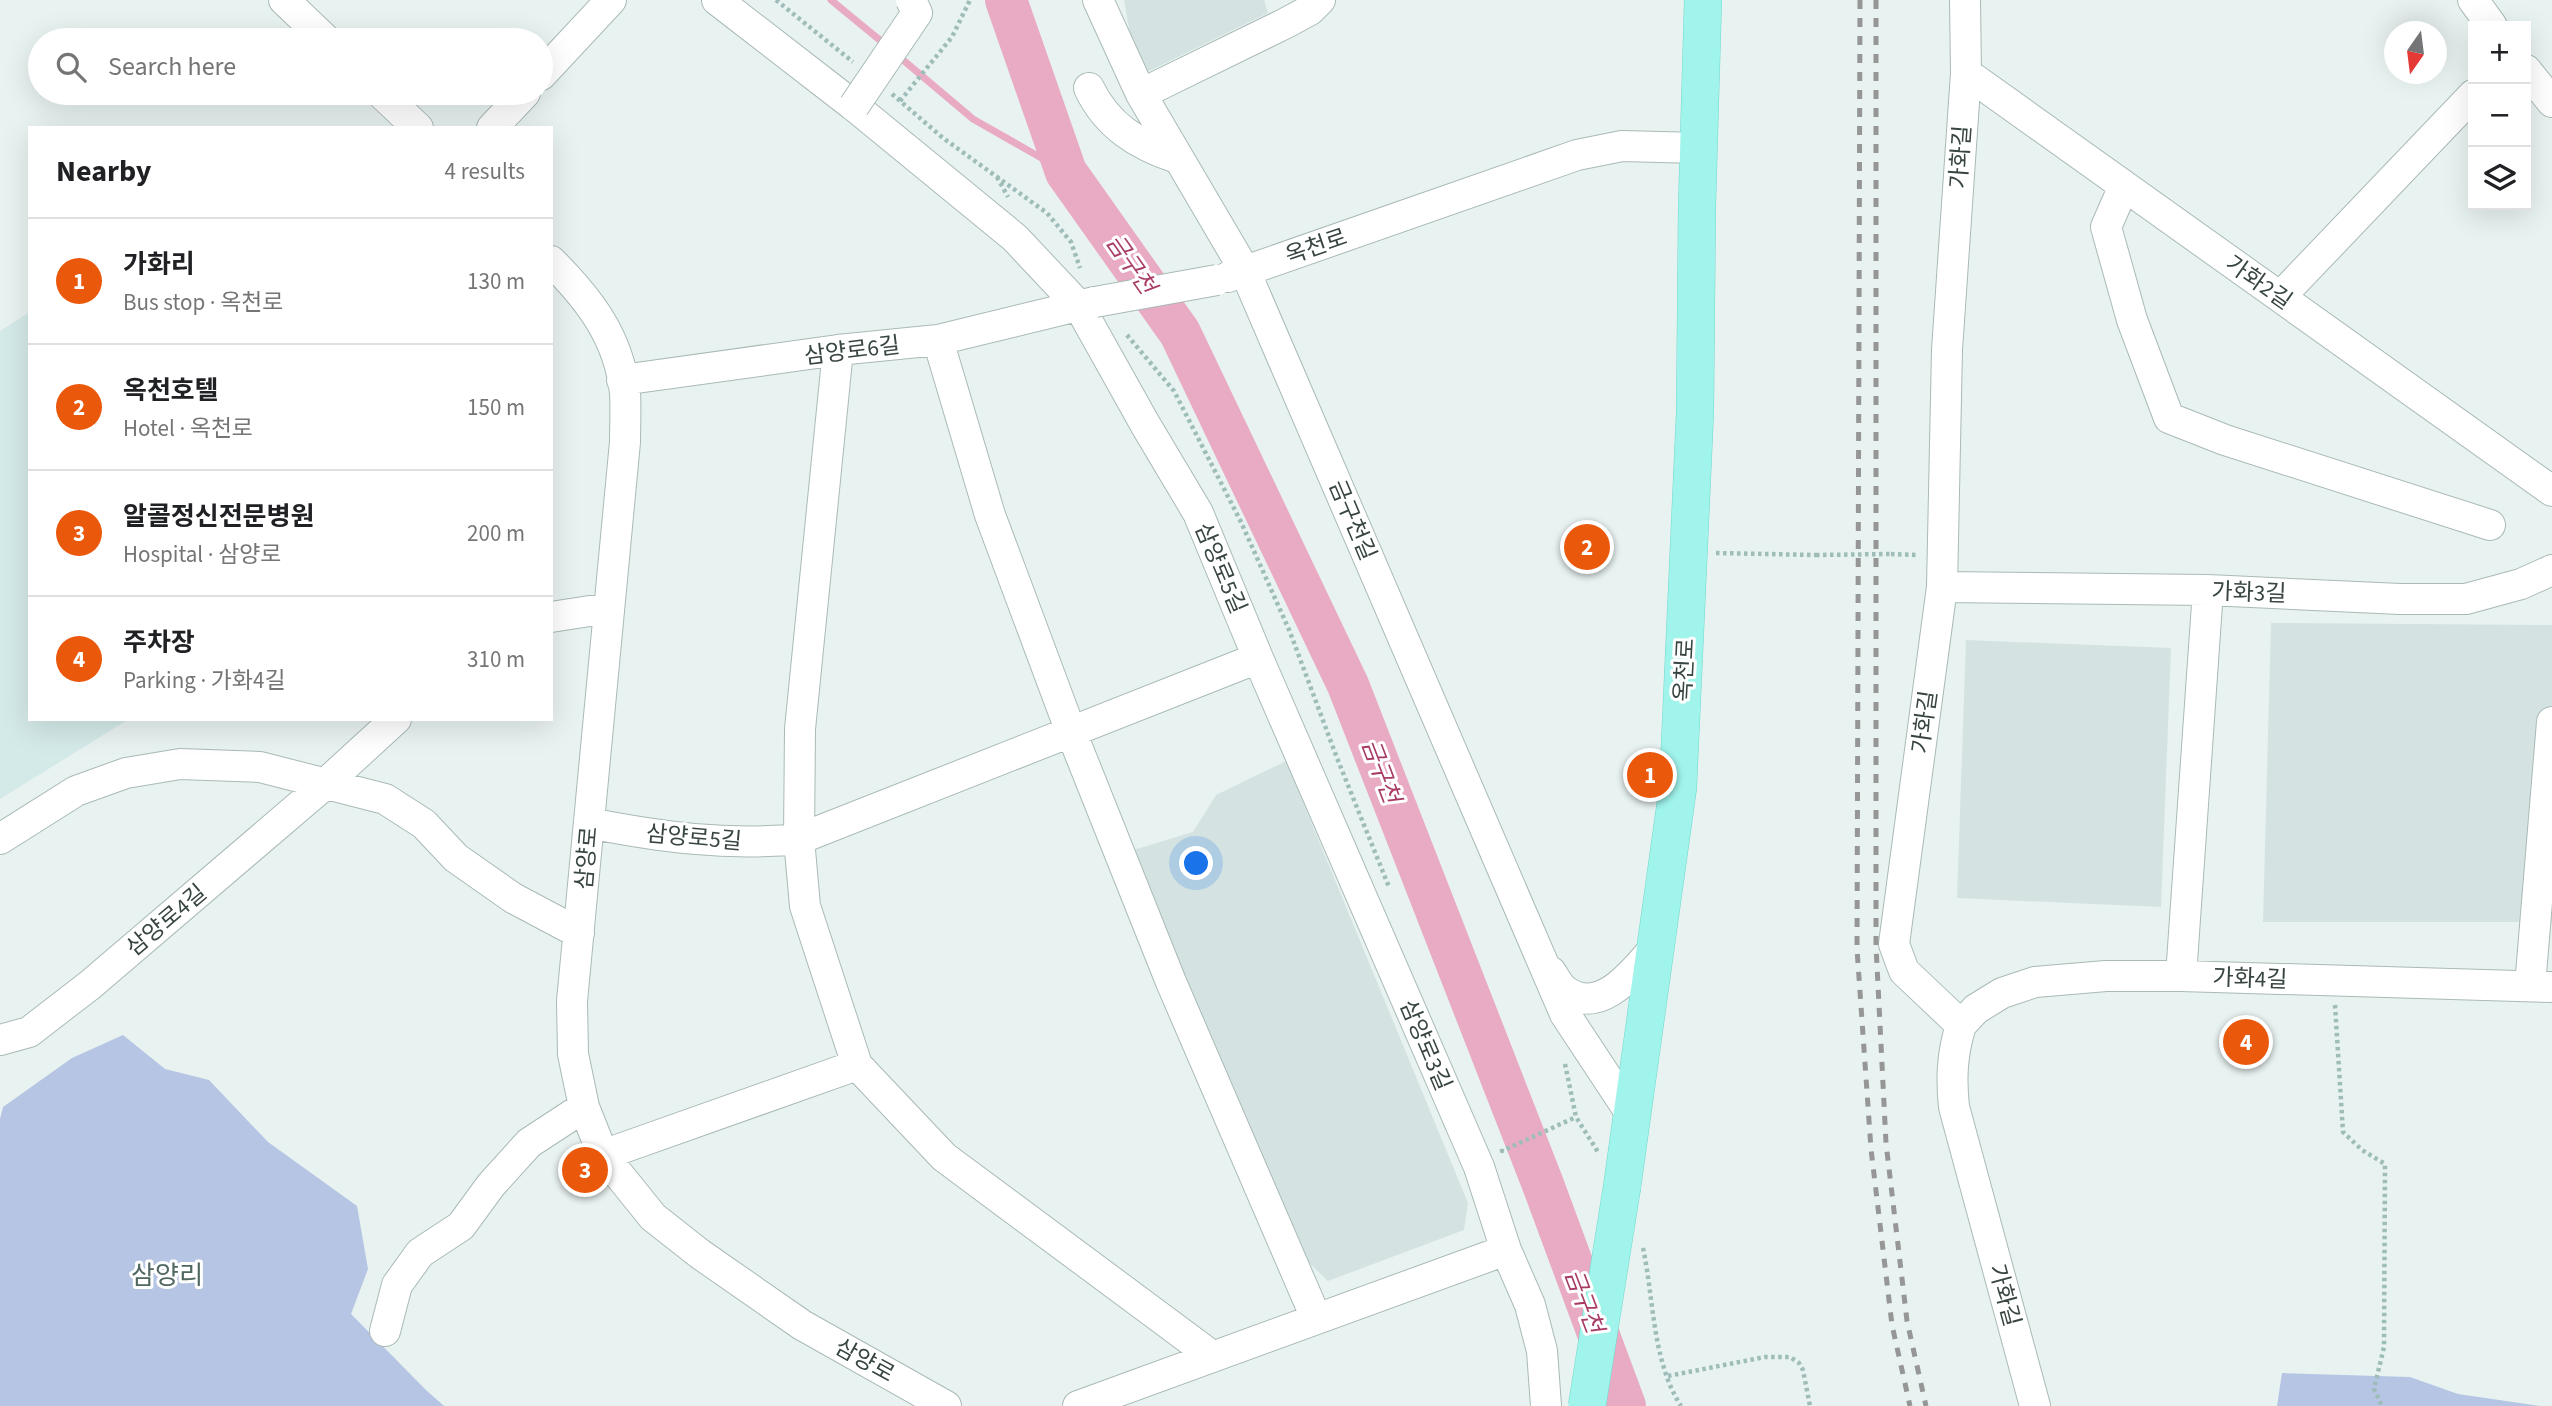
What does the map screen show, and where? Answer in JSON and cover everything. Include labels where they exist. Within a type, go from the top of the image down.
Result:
[{"type":"main road","name":"옥천로","points":[[1587,1406],[1633,1117],[1678,788],[1695,412],[1703,0]]},
{"type":"street","points":[[284,0],[313,28]]},
{"type":"street","points":[[553,62],[611,0]]},
{"type":"street","name":"삼양로5길","points":[[589,823],[657,836],[722,842],[799,839],[1258,658],[1198,513],[1087,304],[1015,238],[854,106],[716,0]]},
{"type":"street","points":[[854,106],[918,13],[911,0]]},
{"type":"street","name":"금구천길","points":[[1098,0],[1141,93],[1245,271],[1540,958]]},
{"type":"street","points":[[1141,93],[1286,23],[1310,10],[1320,0]]},
{"type":"street","name":"가화길","points":[[1965,0],[1966,73],[1947,350],[1942,587],[1895,944],[1904,971],[1961,1025],[1954,1049],[1951,1077],[1954,1107],[2035,1406]]},
{"type":"street","points":[[2473,0],[2488,21]]},
{"type":"street","name":"가화2길","points":[[1966,73],[2552,491]]},
{"type":"street","points":[[2531,76],[2552,102]]},
{"type":"street","points":[[1089,88],[1097,106],[1122,132],[1150,149],[1177,158]]},
{"type":"street","points":[[2280,297],[2468,100]]},
{"type":"street","points":[[394,105],[416,126]]},
{"type":"street","points":[[494,126],[513,105]]},
{"type":"street","name":"옥천로","points":[[1087,304],[1217,280],[1577,155],[1622,146],[1699,148]]},
{"type":"street","points":[[2124,186],[2106,227],[2132,320],[2169,418],[2225,440],[2490,526]]},
{"type":"street","name":"삼양로","points":[[556,276],[598,314],[617,353],[625,394],[625,442],[572,1001],[573,1054],[584,1107],[603,1155],[653,1217],[700,1254],[802,1325],[947,1406]]},
{"type":"street","name":"삼양로6길","points":[[622,380],[838,350],[938,340],[1087,304]]},
{"type":"street","points":[[938,340],[990,515],[1071,731],[1171,982],[1316,1318]]},
{"type":"street","points":[[838,350],[800,729],[799,839],[805,906],[857,1065],[944,1157],[1212,1356]]},
{"type":"street","name":"가화3길","points":[[1942,587],[2208,590],[2400,599],[2466,599],[2521,584],[2552,570]]},
{"type":"street","points":[[2181,976],[2208,590]]},
{"type":"street","points":[[553,617],[609,608]]},
{"type":"street","name":"삼양로3길","points":[[1258,658],[1479,1167],[1506,1250],[1530,1305],[1542,1351],[1546,1406]]},
{"type":"street","points":[[324,785],[394,721]]},
{"type":"street","points":[[2541,987],[2552,722]]},
{"type":"street","points":[[0,839],[76,791],[126,772],[180,764],[260,767],[385,799],[424,824],[456,858],[513,898],[579,933]]},
{"type":"street","name":"삼양로4길","points":[[0,1040],[29,1032],[90,985],[324,785]]},
{"type":"street","points":[[1540,958],[1563,989],[1579,997],[1597,999],[1615,989],[1657,945]]},
{"type":"street","points":[[1540,958],[1565,1014],[1633,1117]]},
{"type":"street","name":"가화4길","points":[[1961,1025],[1976,1009],[2002,993],[2035,982],[2106,976],[2541,987]]},
{"type":"street","points":[[603,1155],[857,1065]]},
{"type":"street","points":[[385,1331],[397,1285],[420,1253],[461,1226],[491,1185],[529,1143],[584,1107]]},
{"type":"street","points":[[1078,1406],[1506,1250]]},
{"type":"path","points":[[901,99],[952,37],[970,0]]},
{"type":"path","points":[[1689,552],[1905,554]]},
{"type":"path","points":[[2333,981],[2343,1132],[2362,1150],[2385,1164],[2384,1347],[2374,1388],[2382,1406]]},
{"type":"path","points":[[1508,1149],[1576,1117]]},
{"type":"path","points":[[1668,1376],[1772,1356],[1790,1357],[1799,1363],[1803,1370],[1810,1406]]},
{"type":"shaded area","points":[[1124,0],[1264,0],[1268,13],[1147,72],[1130,34]]},
{"type":"shaded area","points":[[28,313],[28,721],[126,721],[0,799],[0,331]]},
{"type":"shaded area","points":[[2271,623],[2552,625],[2552,922],[2263,922]]},
{"type":"shaded area","points":[[1966,640],[2171,648],[2161,907],[1957,898]]},
{"type":"shaded area","points":[[1286,761],[1468,1203],[1464,1230],[1328,1281],[1305,1259],[1130,851],[1193,832],[1216,795]]},
{"type":"shaded area","points":[[123,1035],[165,1069],[209,1080],[268,1142],[357,1206],[368,1269],[351,1314],[444,1406],[0,1406],[0,1119],[3,1107],[72,1058]]},
{"type":"shaded area","points":[[2282,1373],[2410,1377],[2458,1394],[2540,1406],[2277,1406]]},
{"type":"waterway","name":"금구천","points":[[831,0],[887,46]]},
{"type":"waterway","name":"금구천","points":[[1006,0],[1066,172],[1180,333],[1348,685],[1542,1182],[1625,1406]]},
{"type":"waterway","name":"금구천","points":[[896,54],[973,119],[1066,172]]},
{"type":"railway","points":[[1860,0],[1857,949],[1871,1149],[1892,1325],[1910,1406]]},
{"type":"railway","points":[[1876,0],[1876,946],[1886,1143],[1907,1321],[1926,1406]]},
{"type":"place","name":"옥천호텔","points":[[1587,547]]},
{"type":"place","name":"가화리","points":[[1650,775]]},
{"type":"place","name":"주차장","points":[[2246,1042]]},
{"type":"place","name":"알콜정신전문병원","points":[[585,1170]]},
{"type":"district","name":"삼양리","points":[[167,1275]]}]
